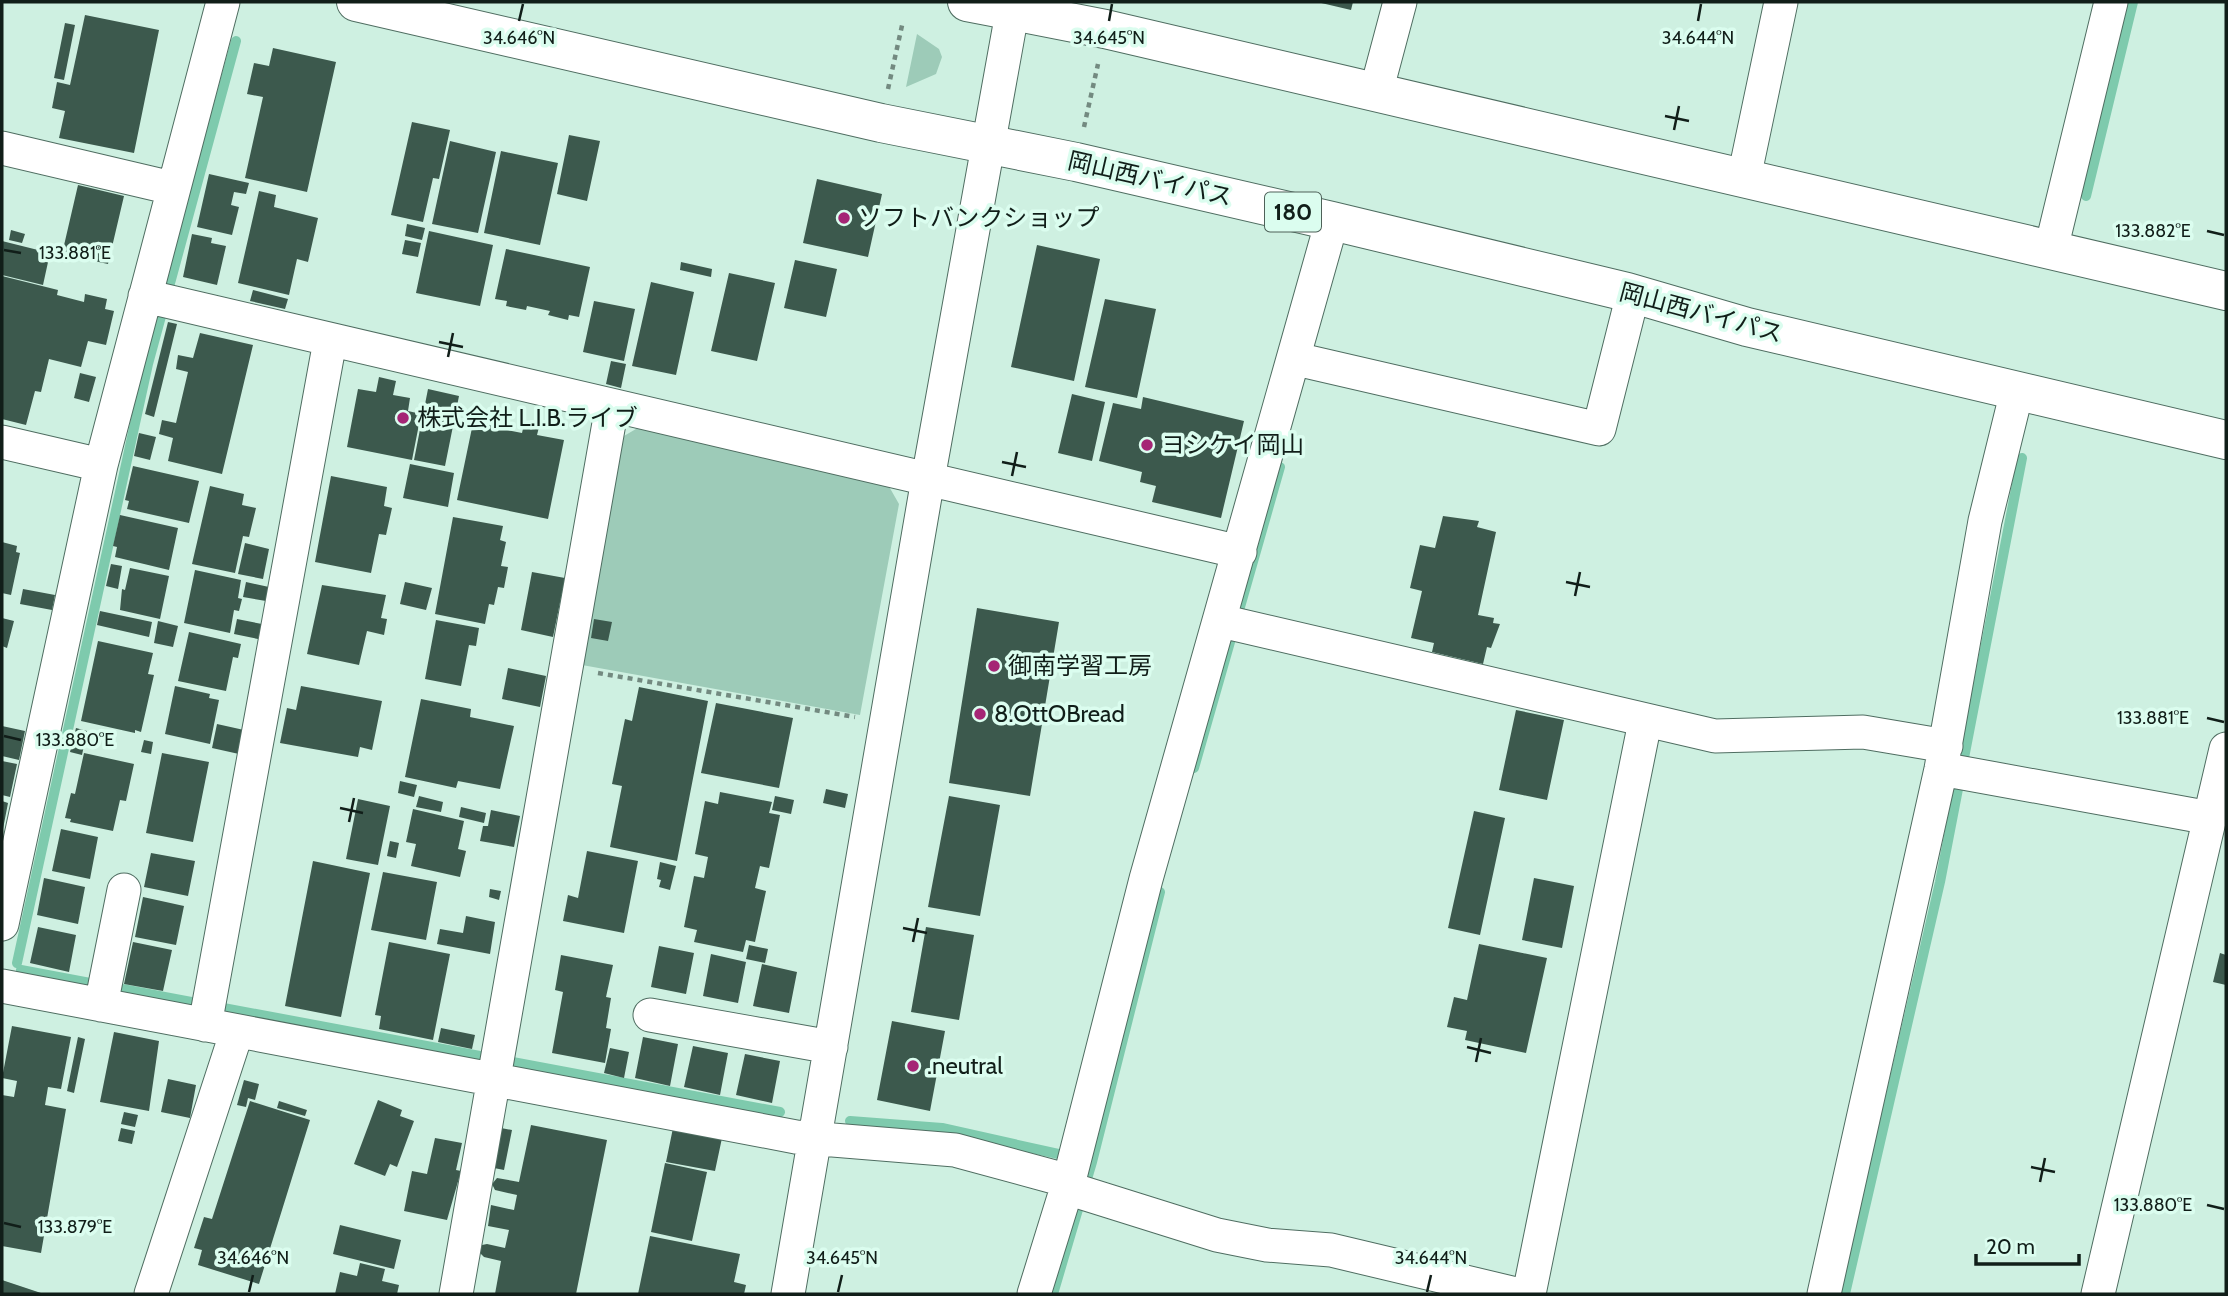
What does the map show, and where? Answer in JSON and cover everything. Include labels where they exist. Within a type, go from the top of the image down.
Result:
[{"type":"highway","name":"岡山西バイパス","points":[[356,2],[881,124],[989,145],[1332,221],[1633,294],[1747,327],[2226,440]]},
{"type":"highway","points":[[967,2],[1014,6],[2226,291]]},
{"type":"street","points":[[2,924],[101,466],[157,299],[172,188],[223,2]]},
{"type":"street","points":[[1376,92],[1400,2]]},
{"type":"street","points":[[1744,178],[1781,2]]},
{"type":"street","points":[[2051,249],[2111,2]]},
{"type":"street","points":[[788,1294],[928,479],[1014,6]]},
{"type":"street","points":[[2,148],[172,188]]},
{"type":"street","points":[[1034,1294],[1075,1178],[1146,879],[1231,623],[1240,552],[1307,361],[1332,221]]},
{"type":"street","points":[[1307,361],[1598,429],[1633,294]]},
{"type":"street","points":[[157,299],[1240,552]]},
{"type":"street","points":[[208,1012],[330,341]]},
{"type":"street","points":[[1824,1294],[1953,765],[1986,521],[2017,391]]},
{"type":"street","points":[[456,1294],[612,406]]},
{"type":"street","points":[[2,442],[101,466]]},
{"type":"street","points":[[1231,623],[1645,722],[1715,736],[1863,733],[1953,765],[2217,811]]},
{"type":"street","points":[[1530,1294],[1645,722]]},
{"type":"street","points":[[2098,1294],[2217,811],[2226,749]]},
{"type":"street","points":[[103,993],[124,890]]},
{"type":"street","points":[[2,986],[103,993],[208,1012],[237,1031],[497,1066],[815,1139],[955,1150],[1075,1178],[1217,1235],[1267,1245],[1331,1250],[1412,1282],[1516,1294]]},
{"type":"street","points":[[650,1015],[831,1047]]},
{"type":"street","points":[[151,1294],[237,1031]]},
{"type":"path","points":[[887,93],[903,22]]},
{"type":"path","points":[[1084,127],[1099,59]]},
{"type":"path","points":[[566,667],[856,717]]},
{"type":"green space","points":[[917,34],[939,49],[942,57],[936,74],[906,87]]},
{"type":"green space","points":[[641,426],[887,483],[899,504],[860,715],[582,665],[624,436]]},
{"type":"building","points":[[1317,2],[1353,2],[1351,10]]},
{"type":"building","points":[[85,15],[159,30],[134,153],[59,138],[65,111],[52,108],[57,82],[70,85]]},
{"type":"building","points":[[65,23],[75,25],[64,80],[54,78]]},
{"type":"building","points":[[273,48],[336,62],[307,192],[245,178],[263,97],[247,94],[254,63],[269,66]]},
{"type":"building","points":[[412,122],[450,130],[439,179],[433,178],[423,222],[391,215]]},
{"type":"building","points":[[569,135],[600,141],[587,201],[557,194]]},
{"type":"building","points":[[450,141],[496,152],[478,233],[432,224]]},
{"type":"building","points":[[501,151],[558,163],[540,245],[484,233]]},
{"type":"building","points":[[209,174],[249,183],[246,194],[234,192],[231,205],[239,207],[232,235],[197,227]]},
{"type":"building","points":[[817,179],[882,194],[868,257],[803,243]]},
{"type":"building","points":[[78,185],[124,196],[108,264],[62,254]]},
{"type":"building","points":[[259,191],[276,195],[274,207],[318,218],[308,262],[297,259],[289,295],[238,283]]},
{"type":"building","points":[[407,224],[425,228],[422,240],[405,236]]},
{"type":"building","points":[[11,230],[25,234],[22,243],[9,240]]},
{"type":"building","points":[[429,231],[493,245],[480,306],[416,293]]},
{"type":"building","points":[[192,234],[212,238],[211,243],[226,246],[217,285],[183,277]]},
{"type":"building","points":[[405,240],[421,243],[418,257],[402,254]]},
{"type":"building","points":[[2,241],[50,253],[43,285],[2,275]]},
{"type":"building","points":[[1037,245],[1100,259],[1074,381],[1011,367]]},
{"type":"building","points":[[506,249],[590,267],[579,317],[569,315],[568,320],[548,315],[550,311],[527,306],[526,310],[506,306],[507,301],[495,299]]},
{"type":"building","points":[[795,260],[837,269],[826,317],[784,308]]},
{"type":"building","points":[[681,262],[712,269],[711,277],[680,270]]},
{"type":"building","points":[[729,273],[775,283],[757,361],[711,351]]},
{"type":"building","points":[[2,276],[58,290],[57,295],[84,302],[85,294],[107,299],[105,309],[114,311],[106,345],[88,341],[81,367],[49,359],[41,392],[35,391],[26,425],[2,419]]},
{"type":"building","points":[[651,282],[694,292],[676,375],[632,366]]},
{"type":"building","points":[[253,290],[288,299],[285,309],[250,301]]},
{"type":"building","points":[[1105,299],[1156,309],[1137,398],[1085,387]]},
{"type":"building","points":[[594,301],[635,309],[624,361],[583,352]]},
{"type":"building","points":[[168,322],[177,324],[154,417],[145,414]]},
{"type":"building","points":[[200,333],[253,345],[222,474],[168,461],[173,438],[159,434],[162,420],[176,423],[188,372],[176,369],[178,355],[193,358]]},
{"type":"building","points":[[611,361],[626,364],[621,388],[606,384]]},
{"type":"building","points":[[80,373],[96,377],[89,402],[74,398]]},
{"type":"building","points":[[379,377],[396,381],[393,395],[410,398],[408,411],[421,414],[412,460],[347,447],[358,389],[376,392]]},
{"type":"building","points":[[428,389],[459,396],[445,466],[414,460]]},
{"type":"building","points":[[1072,394],[1105,402],[1092,461],[1058,453]]},
{"type":"building","points":[[1143,397],[1244,421],[1221,518],[1152,502],[1156,486],[1140,482],[1142,472],[1099,461],[1113,403],[1141,409]]},
{"type":"building","points":[[482,416],[509,421],[507,430],[522,433],[524,424],[539,427],[537,435],[564,440],[548,519],[457,500],[473,423],[481,424]]},
{"type":"building","points":[[139,433],[156,437],[150,460],[134,456]]},
{"type":"building","points":[[410,464],[454,473],[448,507],[403,498]]},
{"type":"building","points":[[133,466],[199,481],[189,523],[127,509],[129,501],[125,500]]},
{"type":"building","points":[[331,476],[387,487],[384,506],[392,508],[386,535],[379,534],[371,573],[315,562]]},
{"type":"building","points":[[210,486],[244,494],[242,505],[256,508],[249,537],[243,536],[235,573],[192,564]]},
{"type":"building","points":[[120,515],[178,528],[169,570],[115,557],[117,547],[113,546]]},
{"type":"building","points":[[1443,516],[1479,521],[1477,527],[1496,532],[1478,615],[1494,618],[1493,623],[1500,624],[1491,648],[1487,647],[1483,664],[1432,652],[1434,643],[1411,638],[1422,591],[1410,588],[1420,545],[1435,548]]},
{"type":"building","points":[[453,517],[503,526],[500,540],[506,542],[501,566],[508,567],[504,588],[498,587],[494,605],[489,604],[485,624],[435,614]]},
{"type":"building","points":[[2,542],[17,546],[16,552],[20,553],[11,595],[2,593]]},
{"type":"building","points":[[245,543],[269,549],[263,579],[238,574]]},
{"type":"building","points":[[111,564],[122,566],[118,589],[106,586]]},
{"type":"building","points":[[130,568],[169,576],[160,619],[120,610],[122,589],[125,590]]},
{"type":"building","points":[[195,570],[241,580],[238,598],[242,599],[239,611],[234,610],[230,633],[184,623]]},
{"type":"building","points":[[532,572],[565,578],[553,637],[521,630]]},
{"type":"building","points":[[246,582],[269,587],[266,601],[243,597]]},
{"type":"building","points":[[405,582],[432,588],[426,610],[400,604]]},
{"type":"building","points":[[322,585],[386,595],[381,618],[387,619],[384,635],[367,631],[359,665],[307,654]]},
{"type":"building","points":[[23,589],[55,595],[52,610],[20,604]]},
{"type":"building","points":[[977,608],[1059,622],[1030,796],[949,783]]},
{"type":"building","points":[[100,611],[152,622],[149,637],[97,625]]},
{"type":"building","points":[[2,618],[14,621],[7,648],[2,646]]},
{"type":"building","points":[[237,619],[262,624],[258,639],[234,634]]},
{"type":"building","points":[[594,619],[612,622],[608,641],[591,638]]},
{"type":"building","points":[[436,620],[479,628],[476,646],[469,645],[461,686],[425,679]]},
{"type":"building","points":[[158,621],[178,626],[173,647],[154,643]]},
{"type":"building","points":[[189,632],[241,644],[238,658],[233,657],[226,691],[178,681]]},
{"type":"building","points":[[98,641],[153,653],[148,674],[154,675],[141,732],[81,721]]},
{"type":"building","points":[[508,668],[546,676],[540,707],[502,699]]},
{"type":"building","points":[[175,686],[210,694],[209,698],[219,700],[210,744],[165,734]]},
{"type":"building","points":[[301,686],[382,701],[372,750],[360,747],[358,757],[280,743],[287,708],[296,710]]},
{"type":"building","points":[[639,687],[708,701],[677,861],[610,847],[622,786],[612,784],[625,719],[632,721]]},
{"type":"building","points":[[421,699],[471,709],[470,717],[514,726],[500,789],[458,781],[456,788],[405,777]]},
{"type":"building","points":[[716,703],[793,718],[779,788],[701,773]]},
{"type":"building","points":[[1516,710],[1564,720],[1547,800],[1499,790]]},
{"type":"building","points":[[217,724],[244,730],[239,754],[212,748]]},
{"type":"building","points":[[2,726],[25,731],[19,760],[2,756]]},
{"type":"building","points":[[76,728],[87,731],[82,755],[70,752]]},
{"type":"building","points":[[144,740],[153,742],[151,754],[141,752]]},
{"type":"building","points":[[84,753],[134,764],[126,801],[120,800],[113,831],[70,822],[71,819],[65,818],[71,793],[75,794]]},
{"type":"building","points":[[162,753],[209,762],[193,842],[146,833]]},
{"type":"building","points":[[2,761],[17,764],[10,797],[2,795]]},
{"type":"building","points":[[400,781],[417,785],[414,797],[398,793]]},
{"type":"building","points":[[826,789],[848,794],[845,808],[823,803]]},
{"type":"building","points":[[720,792],[772,802],[769,813],[780,815],[769,868],[760,866],[755,888],[766,891],[755,942],[746,940],[743,952],[694,942],[697,930],[684,927],[694,876],[704,878],[708,857],[695,854],[705,801],[718,804]]},
{"type":"building","points":[[419,796],[443,802],[441,812],[416,807]]},
{"type":"building","points":[[775,796],[794,800],[791,814],[772,810]]},
{"type":"building","points":[[949,796],[1000,805],[980,916],[928,907]]},
{"type":"building","points":[[358,799],[390,806],[378,865],[346,859]]},
{"type":"building","points":[[2,801],[8,803],[3,829],[2,829]]},
{"type":"building","points":[[461,807],[486,813],[484,823],[459,817]]},
{"type":"building","points":[[413,809],[464,821],[458,849],[466,851],[460,877],[411,866],[416,844],[406,842]]},
{"type":"building","points":[[491,810],[520,816],[514,847],[480,841],[483,826],[488,826]]},
{"type":"building","points":[[1474,811],[1505,818],[1480,935],[1448,928]]},
{"type":"building","points":[[61,829],[98,837],[90,879],[52,871]]},
{"type":"building","points":[[390,841],[399,843],[396,858],[387,856]]},
{"type":"building","points":[[587,851],[638,861],[624,933],[563,921],[568,895],[578,898]]},
{"type":"building","points":[[151,853],[195,861],[188,896],[144,887]]},
{"type":"building","points":[[313,861],[370,873],[341,1017],[285,1006]]},
{"type":"building","points":[[660,862],[676,866],[670,890],[659,887],[661,880],[657,879]]},
{"type":"building","points":[[383,872],[437,882],[426,940],[371,930]]},
{"type":"building","points":[[44,878],[85,887],[78,924],[37,915]]},
{"type":"building","points":[[1534,878],[1574,886],[1562,948],[1522,940]]},
{"type":"building","points":[[490,889],[501,891],[499,900],[489,897]]},
{"type":"building","points":[[143,897],[184,906],[176,945],[135,937]]},
{"type":"building","points":[[466,916],[495,922],[490,954],[437,944],[440,929],[463,933]]},
{"type":"building","points":[[38,927],[76,935],[69,972],[30,963]]},
{"type":"building","points":[[926,927],[974,935],[959,1020],[911,1012]]},
{"type":"building","points":[[133,942],[172,950],[163,991],[124,984]]},
{"type":"building","points":[[389,942],[450,954],[433,1040],[379,1029],[381,1016],[375,1015]]},
{"type":"building","points":[[1479,944],[1547,958],[1526,1053],[1465,1040],[1467,1031],[1447,1027],[1454,997],[1467,1000]]},
{"type":"building","points":[[749,945],[768,949],[765,963],[746,959]]},
{"type":"building","points":[[659,946],[694,953],[686,994],[651,987]]},
{"type":"building","points":[[2220,953],[2226,955],[2226,985],[2213,982]]},
{"type":"building","points":[[711,954],[746,962],[738,1003],[703,996]]},
{"type":"building","points":[[561,955],[613,965],[606,997],[611,998],[606,1028],[611,1029],[605,1063],[552,1053],[563,992],[555,990]]},
{"type":"building","points":[[762,964],[797,972],[789,1013],[753,1006]]},
{"type":"building","points":[[892,1021],[945,1031],[930,1111],[877,1100]]},
{"type":"building","points":[[12,1026],[71,1037],[61,1089],[48,1087],[45,1105],[66,1109],[41,1253],[2,1246],[2,1095],[14,1097],[17,1081],[2,1078]]},
{"type":"building","points":[[441,1028],[475,1035],[472,1049],[438,1042]]},
{"type":"building","points":[[114,1032],[159,1041],[149,1111],[100,1102]]},
{"type":"building","points":[[78,1037],[85,1039],[74,1093],[67,1091]]},
{"type":"building","points":[[643,1037],[678,1044],[670,1086],[635,1078]]},
{"type":"building","points":[[693,1046],[728,1053],[720,1095],[684,1087]]},
{"type":"building","points":[[610,1048],[629,1052],[624,1078],[604,1073]]},
{"type":"building","points":[[745,1054],[780,1061],[772,1103],[736,1095]]},
{"type":"building","points":[[168,1079],[196,1085],[190,1118],[161,1112]]},
{"type":"building","points":[[244,1080],[259,1084],[255,1100],[248,1098],[246,1107],[237,1105]]},
{"type":"building","points":[[378,1100],[402,1110],[400,1116],[414,1121],[397,1167],[390,1164],[385,1176],[354,1164]]},
{"type":"building","points":[[250,1101],[310,1120],[259,1284],[198,1265],[202,1250],[194,1248],[204,1217],[212,1219]]},
{"type":"building","points":[[279,1101],[307,1110],[305,1116],[277,1108]]},
{"type":"building","points":[[124,1112],[138,1115],[135,1127],[121,1124]]},
{"type":"building","points":[[531,1125],[607,1140],[576,1294],[495,1294],[501,1261],[484,1257],[480,1253],[482,1245],[487,1244],[505,1248],[509,1230],[488,1226],[491,1205],[514,1210],[517,1195],[495,1190],[492,1184],[497,1178],[519,1182]]},
{"type":"building","points":[[121,1128],[135,1131],[132,1144],[118,1141]]},
{"type":"building","points":[[501,1128],[512,1130],[504,1170],[494,1168]]},
{"type":"building","points":[[673,1128],[722,1138],[715,1171],[666,1162]]},
{"type":"building","points":[[435,1138],[462,1143],[456,1170],[461,1171],[447,1220],[404,1211],[412,1171],[427,1174]]},
{"type":"building","points":[[665,1163],[707,1172],[692,1241],[651,1232]]},
{"type":"building","points":[[340,1225],[401,1240],[394,1269],[333,1254]]},
{"type":"building","points":[[650,1236],[740,1254],[734,1282],[746,1285],[744,1294],[638,1294]]},
{"type":"building","points":[[360,1263],[385,1269],[382,1281],[399,1285],[397,1294],[335,1294],[340,1272],[357,1276]]},
{"type":"building","points":[[2,1280],[44,1294],[2,1294]]},
{"type":"waterway","points":[[2086,196],[2133,2]]},
{"type":"waterway","points":[[17,963],[148,364],[236,41]]},
{"type":"waterway","points":[[1845,1294],[1940,882],[2022,458]]},
{"type":"waterway","points":[[1194,768],[1280,467]]},
{"type":"waterway","points":[[1053,1294],[1092,1162],[1160,892]]},
{"type":"waterway","points":[[21,970],[780,1112]]},
{"type":"waterway","points":[[850,1121],[942,1128],[1072,1157]]},
{"type":"place","name":"ソフトバンクショップ","points":[[844,218]]},
{"type":"place","name":"株式会社 L.I.B.ライブ","points":[[403,418]]},
{"type":"place","name":"ヨシケイ岡山","points":[[1147,445]]},
{"type":"place","name":"御南学習工房","points":[[994,666]]},
{"type":"place","name":"8.OttOBread","points":[[980,714]]},
{"type":"place","name":".neutral","points":[[913,1066]]}]
